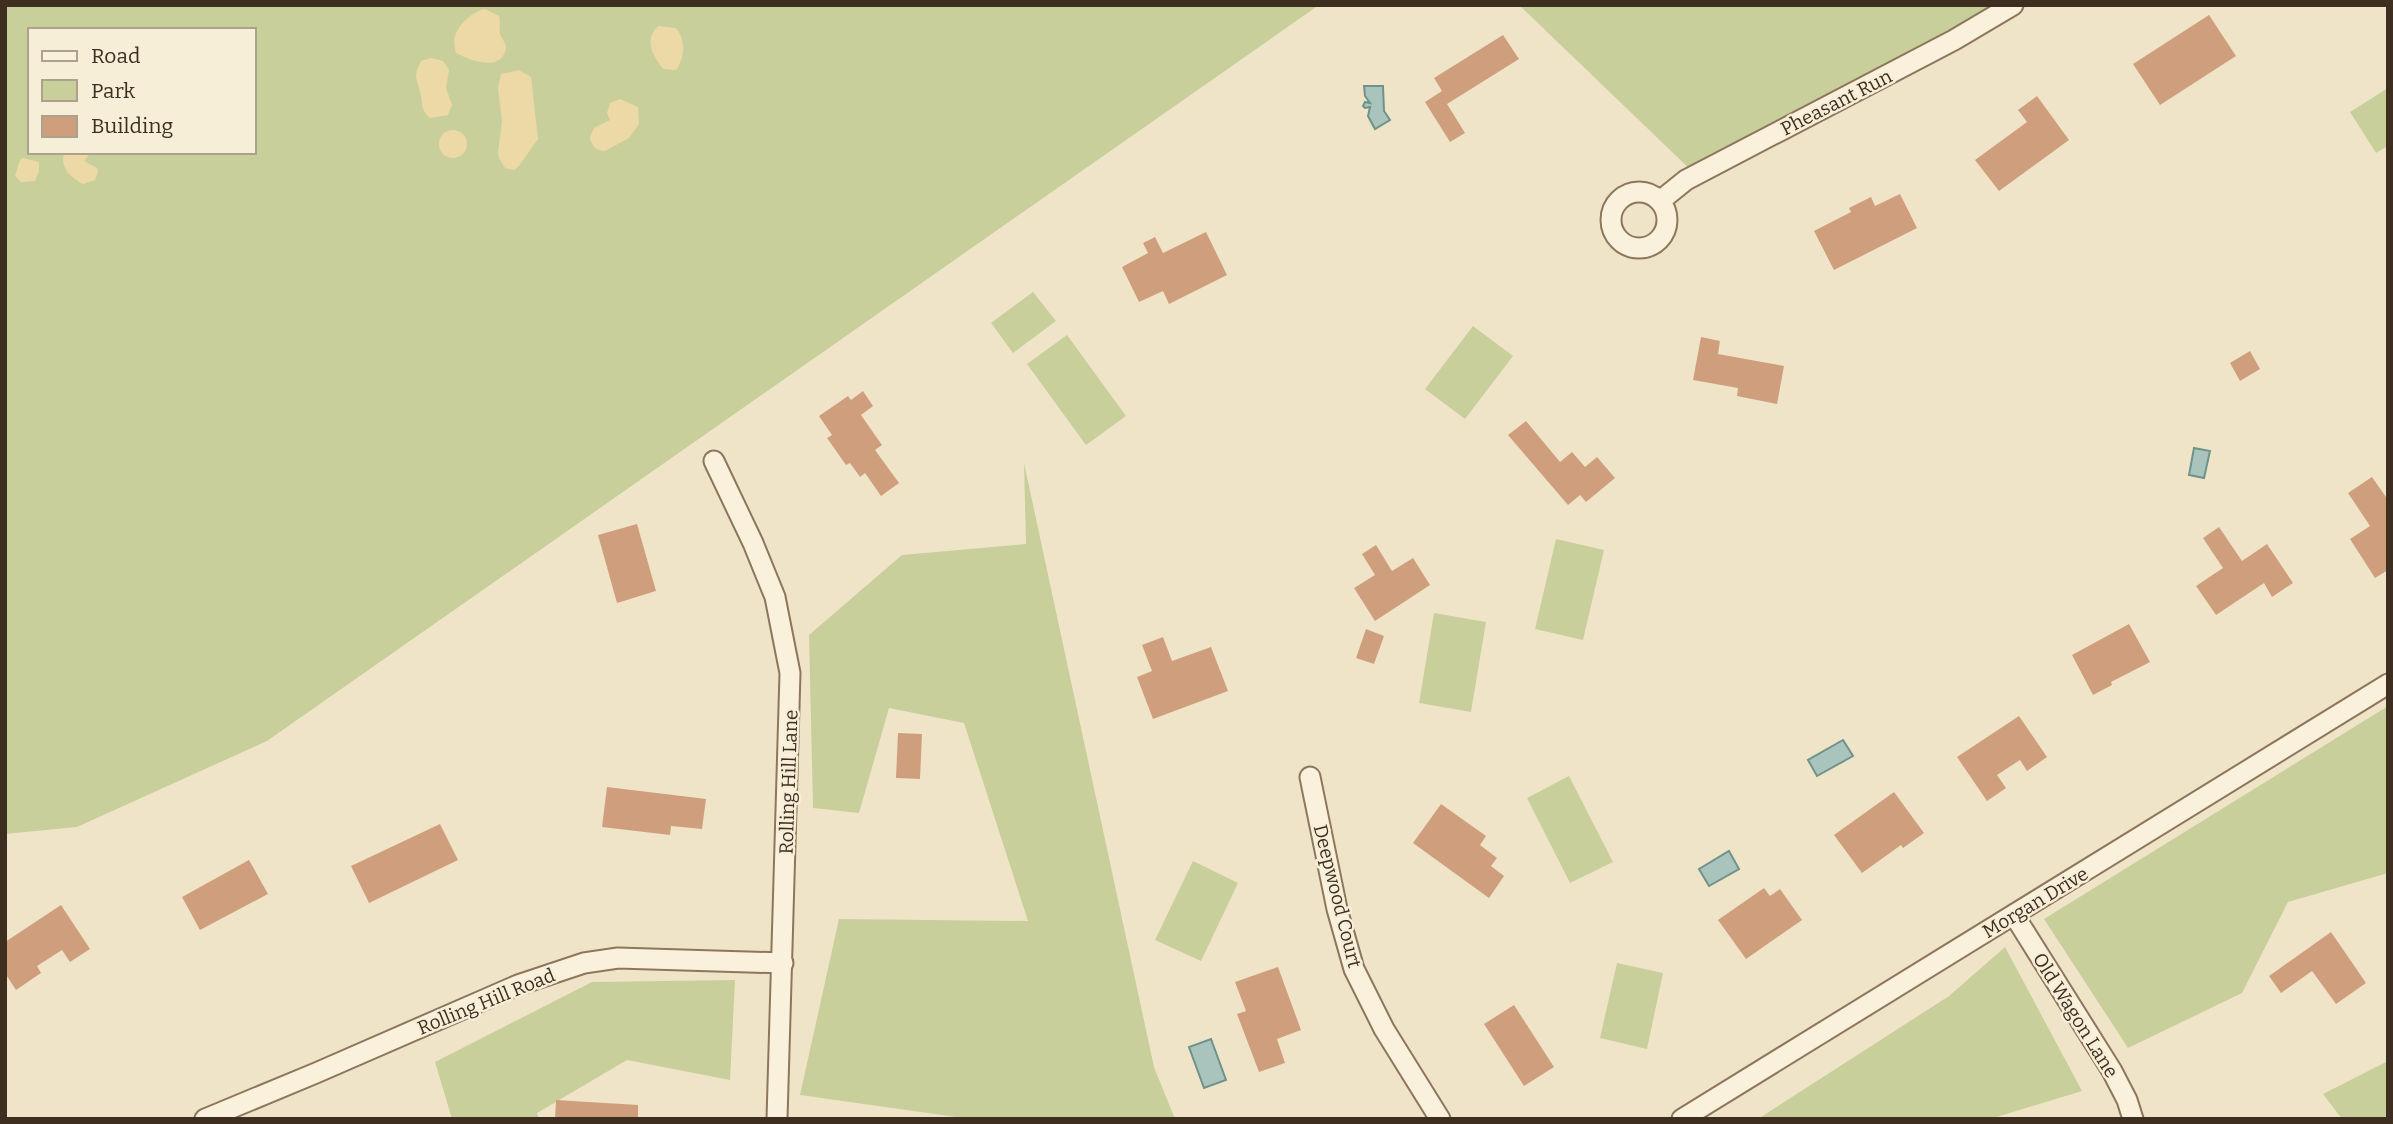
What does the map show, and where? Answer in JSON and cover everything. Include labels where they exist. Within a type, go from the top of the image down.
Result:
[{"type":"street","name":"Pheasant Run","points":[[1660,201],[1686,180],[1954,40],[2012,5]]},
{"type":"street","name":"Rolling Hill Lane","points":[[714,461],[754,543],[775,597],[784,631],[790,673],[777,1119]]},
{"type":"street","name":"Morgan Drive","points":[[1682,1119],[2388,684]]},
{"type":"street","name":"Deepwood Court","points":[[1310,777],[1337,909],[1354,969],[1384,1029],[1440,1119]]},
{"type":"street","name":"Old Wagon Lane","points":[[2014,915],[2112,1071],[2127,1100],[2133,1119]]},
{"type":"street","name":"Rolling Hill Road","points":[[205,1119],[518,985],[584,963],[618,958],[783,963]]},
{"type":"green space","points":[[5,5],[1319,5],[267,741],[77,827],[5,834]]},
{"type":"green space","points":[[1519,5],[2013,5],[1696,175]]},
{"type":"green space","points":[[2388,88],[2388,146],[2376,153],[2350,112]]},
{"type":"green space","points":[[1033,292],[1056,321],[1013,353],[991,323]]},
{"type":"green space","points":[[1473,326],[1513,356],[1465,419],[1425,389]]},
{"type":"green space","points":[[1067,335],[1126,416],[1086,445],[1027,364]]},
{"type":"green space","points":[[1024,463],[1154,1067],[1175,1119],[970,1119],[800,1095],[839,919],[1028,921],[964,723],[889,708],[859,813],[813,808],[809,635],[902,555],[1026,544]]},
{"type":"green space","points":[[1556,539],[1604,550],[1583,640],[1535,629]]},
{"type":"green space","points":[[1434,613],[1486,622],[1471,712],[1419,703]]},
{"type":"green space","points":[[2388,706],[2388,873],[2288,902],[2242,993],[2128,1048],[2044,919]]},
{"type":"green space","points":[[1569,776],[1613,862],[1570,883],[1527,798]]},
{"type":"green space","points":[[1193,861],[1238,883],[1201,961],[1155,940]]},
{"type":"green space","points":[[2005,947],[2082,1091],[1990,1119],[1758,1119],[1949,996]]},
{"type":"green space","points":[[1617,963],[1663,973],[1647,1049],[1600,1038]]},
{"type":"green space","points":[[735,980],[730,1080],[627,1060],[537,1113],[539,1119],[452,1119],[435,1062],[592,982]]},
{"type":"green space","points":[[2388,1061],[2388,1119],[2342,1119],[2323,1094]]},
{"type":"sand","points":[[485,9],[499,16],[500,33],[506,47],[503,56],[491,63],[476,61],[456,53],[454,44],[457,31],[463,23],[471,15]]},
{"type":"sand","points":[[658,26],[676,28],[681,38],[683,54],[676,70],[663,69],[653,52],[651,37]]},
{"type":"sand","points":[[431,58],[443,61],[449,70],[446,88],[452,105],[448,115],[430,118],[423,108],[416,76],[421,61]]},
{"type":"sand","points":[[519,70],[531,77],[538,139],[514,170],[505,168],[499,158],[502,122],[498,88],[501,74]]},
{"type":"sand","points":[[620,99],[638,107],[639,124],[629,138],[605,151],[599,150],[590,137],[594,128],[610,120],[607,113],[610,103]]},
{"type":"sand","points":[[453,130],[463,134],[467,144],[463,154],[453,158],[443,154],[439,144],[443,134]]},
{"type":"sand","points":[[64,154],[89,154],[84,161],[97,168],[95,180],[83,184],[70,175]]},
{"type":"sand","points":[[23,158],[39,162],[35,181],[21,182],[15,176]]},
{"type":"water","points":[[1364,86],[1383,86],[1384,111],[1390,120],[1375,129],[1368,116],[1370,107],[1363,106],[1365,102],[1370,103],[1365,96]]},
{"type":"water","points":[[2194,448],[2210,451],[2204,478],[2189,475]]},
{"type":"water","points":[[1843,740],[1853,756],[1817,776],[1808,760]]},
{"type":"water","points":[[1729,851],[1739,869],[1709,886],[1699,869]]},
{"type":"water","points":[[1211,1039],[1226,1080],[1204,1088],[1189,1047]]},
{"type":"building","points":[[2209,15],[2236,56],[2160,105],[2133,64]]},
{"type":"building","points":[[1503,35],[1519,59],[1447,104],[1465,133],[1450,142],[1425,102],[1442,91],[1434,78]]},
{"type":"building","points":[[2037,96],[2069,140],[1999,191],[1975,160],[2027,122],[2018,110]]},
{"type":"building","points":[[1900,194],[1917,228],[1834,270],[1814,231],[1851,212],[1849,208],[1871,197],[1875,206]]},
{"type":"building","points":[[1206,232],[1227,275],[1169,304],[1163,291],[1139,302],[1122,267],[1148,253],[1143,243],[1155,237],[1163,253]]},
{"type":"building","points":[[1701,337],[1720,341],[1718,354],[1784,366],[1777,404],[1737,396],[1738,388],[1693,380]]},
{"type":"building","points":[[2250,351],[2260,369],[2240,381],[2230,363]]},
{"type":"building","points":[[863,391],[873,406],[861,415],[882,445],[875,450],[899,483],[881,496],[865,473],[860,477],[850,463],[846,465],[827,438],[832,435],[819,416],[848,396],[851,400]]},
{"type":"building","points":[[1526,421],[1560,462],[1572,452],[1585,467],[1597,457],[1615,478],[1586,502],[1580,495],[1568,505],[1508,435]]},
{"type":"building","points":[[2372,477],[2388,500],[2388,570],[2375,578],[2350,539],[2370,526],[2348,493]]},
{"type":"building","points":[[637,524],[656,591],[617,603],[598,535]]},
{"type":"building","points":[[2219,527],[2242,561],[2267,544],[2293,583],[2272,597],[2264,583],[2216,615],[2196,586],[2223,568],[2203,538]]},
{"type":"building","points":[[1376,545],[1392,571],[1413,558],[1430,585],[1375,621],[1354,588],[1375,575],[1362,554]]},
{"type":"building","points":[[2129,624],[2150,662],[2111,682],[2112,685],[2093,695],[2072,655]]},
{"type":"building","points":[[1366,629],[1384,636],[1374,664],[1356,658]]},
{"type":"building","points":[[1163,637],[1172,661],[1211,647],[1228,691],[1153,719],[1137,677],[1152,671],[1142,645]]},
{"type":"building","points":[[2019,716],[2047,757],[2027,771],[2020,760],[1997,775],[2006,788],[1987,801],[1957,757]]},
{"type":"building","points":[[898,733],[922,734],[920,779],[896,778]]},
{"type":"building","points":[[607,787],[706,799],[702,829],[671,826],[670,835],[602,827]]},
{"type":"building","points":[[1894,792],[1924,833],[1903,848],[1901,845],[1862,873],[1834,835]]},
{"type":"building","points":[[1441,804],[1486,836],[1480,845],[1497,858],[1491,866],[1504,876],[1489,898],[1413,843]]},
{"type":"building","points":[[440,824],[458,860],[369,903],[351,866]]},
{"type":"building","points":[[249,860],[268,894],[200,930],[182,897]]},
{"type":"building","points":[[1764,888],[1770,896],[1780,889],[1802,920],[1746,959],[1718,920]]},
{"type":"building","points":[[61,905],[90,949],[70,962],[62,950],[37,966],[41,973],[16,990],[5,973],[5,942]]},
{"type":"building","points":[[2331,932],[2366,983],[2336,1004],[2312,971],[2281,993],[2269,976]]},
{"type":"building","points":[[1278,967],[1301,1030],[1277,1039],[1285,1063],[1259,1072],[1237,1014],[1246,1011],[1235,982]]},
{"type":"building","points":[[1514,1005],[1554,1067],[1524,1086],[1484,1024]]},
{"type":"building","points":[[556,1100],[638,1105],[638,1119],[555,1119]]}]
